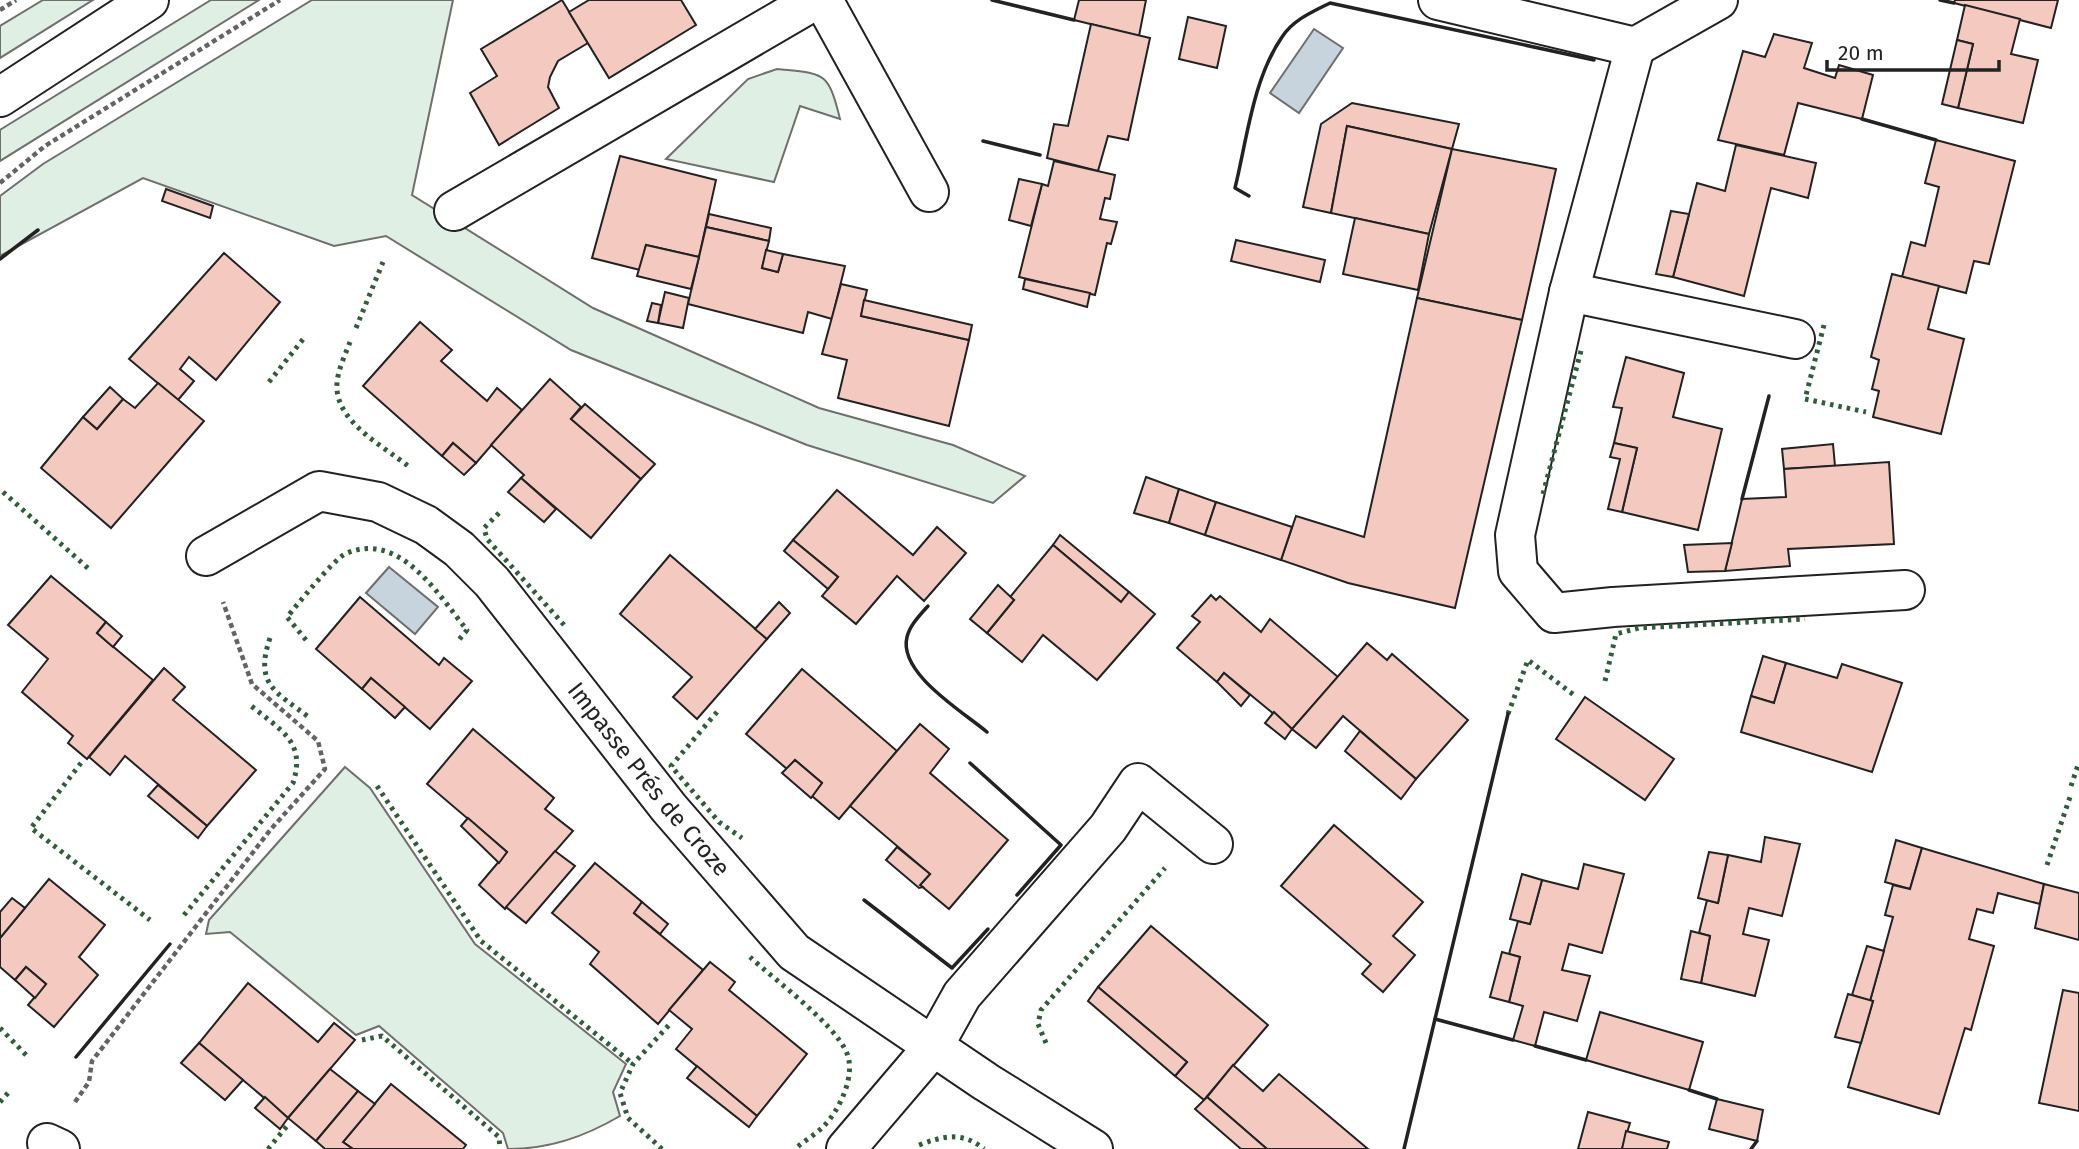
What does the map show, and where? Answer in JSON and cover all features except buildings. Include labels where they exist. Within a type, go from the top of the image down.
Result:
[{"type":"street","points":[[0,97],[149,0]]},
{"type":"street","points":[[454,211],[815,0]]},
{"type":"street","points":[[823,0],[929,192]]},
{"type":"street","points":[[1438,0],[1634,47],[1718,0]]},
{"type":"street","points":[[1634,47],[1569,292],[1515,535],[1518,570],[1554,613],[1613,607],[1905,590]]},
{"type":"street","points":[[1569,292],[1795,339]]},
{"type":"street","name":"Impasse Prés de Croze","points":[[206,556],[319,491],[378,502],[426,525],[459,549],[492,582],[638,771],[794,951],[933,1047],[1093,1149]]},
{"type":"street","points":[[846,1149],[933,1047],[962,995],[1108,828],[1138,783],[1213,844]]},
{"type":"path","points":[[0,10],[16,0]]},
{"type":"path","points":[[0,183],[45,146],[279,0]]},
{"type":"path","points":[[53,1146],[89,1082],[92,1061],[271,829],[325,769],[318,741],[252,684],[206,556]]},
{"type":"green space","points":[[43,0],[93,0],[0,58],[0,26]]},
{"type":"green space","points":[[211,0],[259,0],[0,161],[0,130]]},
{"type":"green space","points":[[312,0],[453,0],[412,195],[593,308],[819,408],[953,445],[1025,476],[993,503],[807,445],[571,350],[386,236],[334,246],[143,178],[0,256],[0,196],[43,164]]},
{"type":"green space","points":[[777,69],[805,72],[822,78],[832,91],[840,119],[800,106],[774,182],[666,159],[748,79]]},
{"type":"green space","points":[[345,767],[370,788],[475,944],[626,1064],[613,1092],[620,1116],[566,1140],[538,1147],[508,1149],[503,1133],[379,1026],[356,1035],[230,932],[206,934],[209,920]]},
{"type":"shaded area","points":[[1314,29],[1343,48],[1299,113],[1270,93]]},
{"type":"shaded area","points":[[389,567],[438,607],[415,634],[366,593]]},
{"type":"hedge","points":[[356,328],[383,262]]},
{"type":"hedge","points":[[1824,325],[1805,399],[1866,412]]},
{"type":"hedge","points":[[269,382],[304,338]]},
{"type":"hedge","points":[[350,342],[337,383],[338,397],[343,409],[373,441],[408,466]]},
{"type":"hedge","points":[[1543,494],[1582,347]]},
{"type":"hedge","points":[[3,492],[90,570]]},
{"type":"hedge","points":[[499,513],[484,528],[487,539],[565,626]]},
{"type":"hedge","points":[[306,640],[287,617],[340,558],[365,549],[383,551],[400,558],[431,584],[467,630],[457,642]]},
{"type":"hedge","points":[[1605,681],[1616,634],[1639,628],[1805,619]]},
{"type":"hedge","points":[[270,638],[265,667],[271,686],[310,718]]},
{"type":"hedge","points":[[1508,714],[1528,660],[1574,695]]},
{"type":"hedge","points":[[184,915],[293,783],[296,768],[293,746],[279,729],[249,704]]},
{"type":"hedge","points":[[717,712],[671,766],[719,822],[742,838]]},
{"type":"hedge","points":[[2071,786],[2079,762]]},
{"type":"hedge","points":[[81,763],[31,828],[150,920]]},
{"type":"hedge","points":[[377,786],[481,941],[633,1064]]},
{"type":"hedge","points":[[2047,865],[2070,797]]},
{"type":"hedge","points":[[1046,1043],[1038,1024],[1041,1010],[1165,868]]},
{"type":"hedge","points":[[750,957],[829,1027],[849,1060],[848,1080],[836,1110],[824,1126],[795,1149]]},
{"type":"hedge","points":[[662,1149],[628,1118],[620,1093],[633,1064],[669,1025]]},
{"type":"hedge","points":[[0,1028],[28,1057]]},
{"type":"hedge","points":[[362,1040],[382,1036],[499,1137],[500,1149]]},
{"type":"hedge","points":[[0,1102],[8,1093]]},
{"type":"hedge","points":[[268,1149],[287,1126]]},
{"type":"hedge","points":[[919,1145],[936,1139],[960,1137],[984,1149]]},
{"type":"wall","points":[[992,0],[1074,20]]},
{"type":"wall","points":[[1940,0],[1954,3]]},
{"type":"wall","points":[[1249,196],[1235,188],[1252,110],[1264,71],[1286,31],[1303,17],[1330,3],[1594,60]]},
{"type":"wall","points":[[1862,119],[1936,140]]},
{"type":"wall","points":[[983,141],[1040,155]]},
{"type":"wall","points":[[0,259],[38,230]]},
{"type":"wall","points":[[1742,499],[1769,396]]},
{"type":"wall","points":[[928,606],[908,633],[907,651],[912,664],[934,690],[987,732]]},
{"type":"wall","points":[[1435,1019],[1508,714]]},
{"type":"wall","points":[[970,763],[1061,845],[1017,895]]},
{"type":"wall","points":[[864,900],[952,968],[988,929]]},
{"type":"wall","points":[[76,1057],[170,944]]},
{"type":"wall","points":[[1404,1149],[1435,1019],[1513,1040]]},
{"type":"wall","points":[[1535,1046],[1586,1060]]},
{"type":"wall","points":[[1689,1090],[1717,1099]]},
{"type":"wall","points":[[1751,1149],[1757,1141]]}]
